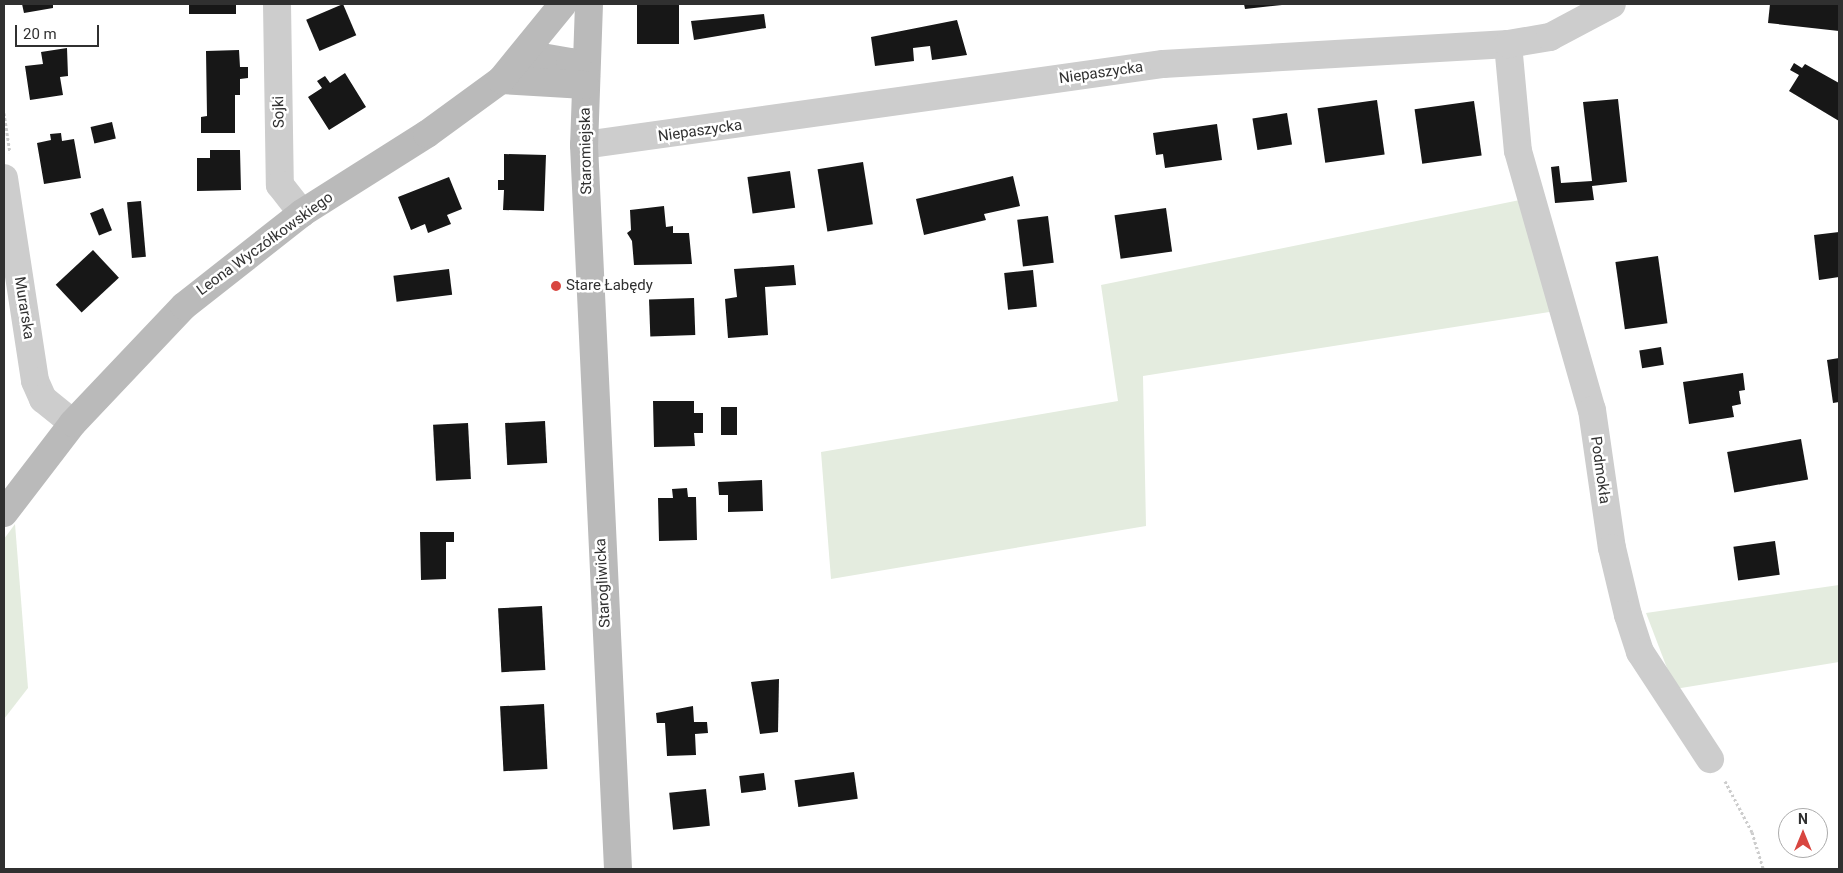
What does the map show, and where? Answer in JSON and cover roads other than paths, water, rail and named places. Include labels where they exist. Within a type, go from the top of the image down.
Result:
[{"type":"street","name":"Sojki","points":[[277,4],[280,185],[302,213]]},
{"type":"street","name":"Leona Wyczółkowskiego","points":[[4,513],[73,423],[184,306],[302,213],[426,134],[509,72],[563,4]]},
{"type":"street","name":"Staromiejska","points":[[589,4],[584,146],[590,297]]},
{"type":"street","name":"Niepaszycka","points":[[584,146],[1163,64],[1508,44],[1550,37],[1612,4]]},
{"type":"street","name":"Podmokła","points":[[1508,44],[1518,152],[1592,410],[1612,548],[1628,615],[1640,652],[1710,759]]},
{"type":"street","points":[[509,72],[536,56],[570,62],[586,81]]},
{"type":"street","name":"Murarska","points":[[4,178],[35,381],[43,399],[73,423]]},
{"type":"street","name":"Starogliwicka","points":[[590,297],[618,869]]},
{"type":"place","name":"Stare Łabędy","points":[[556,286]]}]
